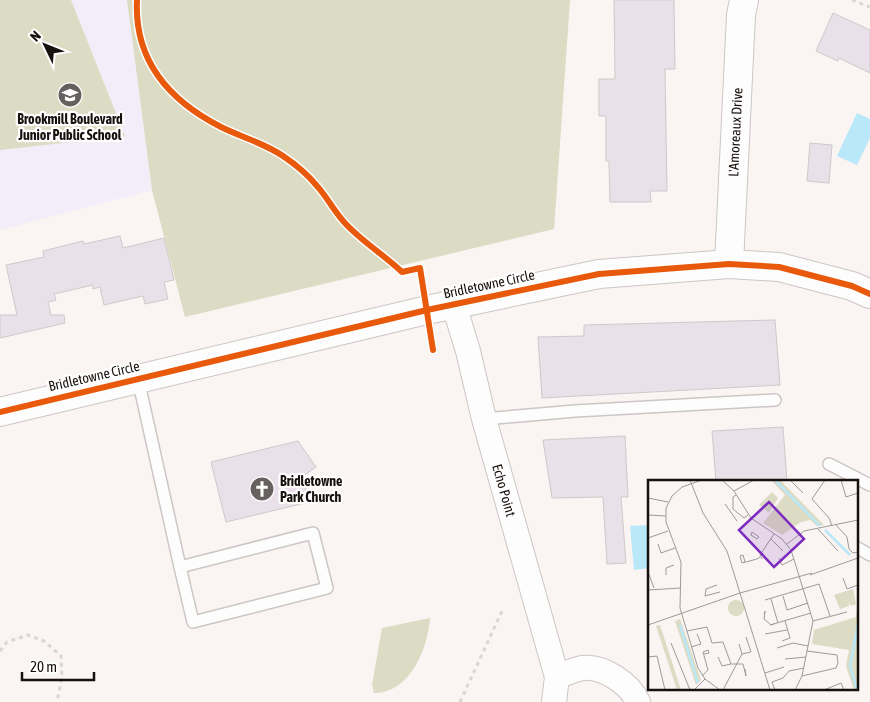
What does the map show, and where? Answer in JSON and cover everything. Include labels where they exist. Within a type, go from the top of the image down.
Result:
[{"type":"street","name":"L'Amoreaux Drive","points":[[729,264],[741,15],[744,0]]},
{"type":"street","name":"Bridletowne Circle","points":[[0,412],[427,310],[599,274],[729,264],[779,267],[852,286],[870,294]]},
{"type":"street","name":"Echo Point","points":[[454,305],[468,351],[484,420],[557,677],[554,702]]},
{"type":"street","points":[[557,677],[583,668],[608,672],[634,693],[638,702]]},
{"type":"lane","points":[[138,379],[180,567],[193,622],[326,588],[313,533],[180,567]]},
{"type":"lane","points":[[484,420],[575,411],[775,400]]},
{"type":"lane","points":[[829,464],[870,485]]},
{"type":"lane","points":[[858,548],[870,555]]},
{"type":"path","points":[[852,0],[870,7]]},
{"type":"path","points":[[460,702],[502,611]]},
{"type":"path","points":[[0,651],[7,642],[28,635],[44,641],[61,656],[62,677],[57,701]]},
{"type":"shaded area","name":"Brookmill Boulevard Junior Public School","points":[[0,0],[127,0],[152,190],[0,230]]},
{"type":"green space","points":[[0,0],[71,0],[125,136],[0,150]]},
{"type":"green space","points":[[127,0],[570,0],[554,229],[185,317],[152,190]]},
{"type":"green space","points":[[430,618],[425,642],[415,667],[398,686],[387,691],[374,693],[372,685],[382,628]]},
{"type":"water","points":[[857,113],[870,119],[870,138],[857,165],[837,156]]},
{"type":"water","points":[[648,525],[648,568],[634,570],[630,526]]},
{"type":"building","points":[[614,0],[674,0],[675,69],[665,69],[667,191],[650,191],[651,202],[610,202],[609,161],[606,161],[606,116],[599,116],[599,79],[615,79]]},
{"type":"building","points":[[833,13],[870,30],[870,73],[839,58],[838,61],[816,51]]},
{"type":"building","points":[[810,143],[832,145],[829,183],[807,181]]},
{"type":"building","points":[[120,236],[123,248],[164,238],[174,280],[164,282],[168,299],[145,304],[143,296],[104,305],[100,287],[93,289],[93,285],[54,294],[56,300],[48,302],[51,315],[64,315],[65,323],[0,338],[0,315],[17,315],[6,265],[44,257],[43,251],[83,241],[84,244]]},
{"type":"building","points":[[775,320],[780,385],[542,398],[538,337],[584,336],[584,325]]},
{"type":"building","points":[[783,427],[787,480],[716,480],[712,431]]},
{"type":"building","points":[[625,436],[628,497],[621,497],[626,563],[607,564],[603,497],[552,498],[543,440]]},
{"type":"building","name":"Bridletowne Park Church","points":[[298,441],[316,467],[303,476],[309,502],[226,522],[211,462]]},
{"type":"cycle path","points":[[137,0],[138,22],[142,42],[149,60],[159,77],[171,91],[203,117],[221,127],[268,147],[292,163],[313,182],[340,218],[351,229],[402,272],[420,268],[433,350]]},
{"type":"cycle path","points":[[0,412],[427,310],[599,274],[729,264],[779,267],[852,286],[870,294]]},
{"type":"place","name":"Brookmill Boulevard Junior Public School","points":[[70,95]]},
{"type":"place","name":"Bridletowne Park Church","points":[[262,489]]}]
